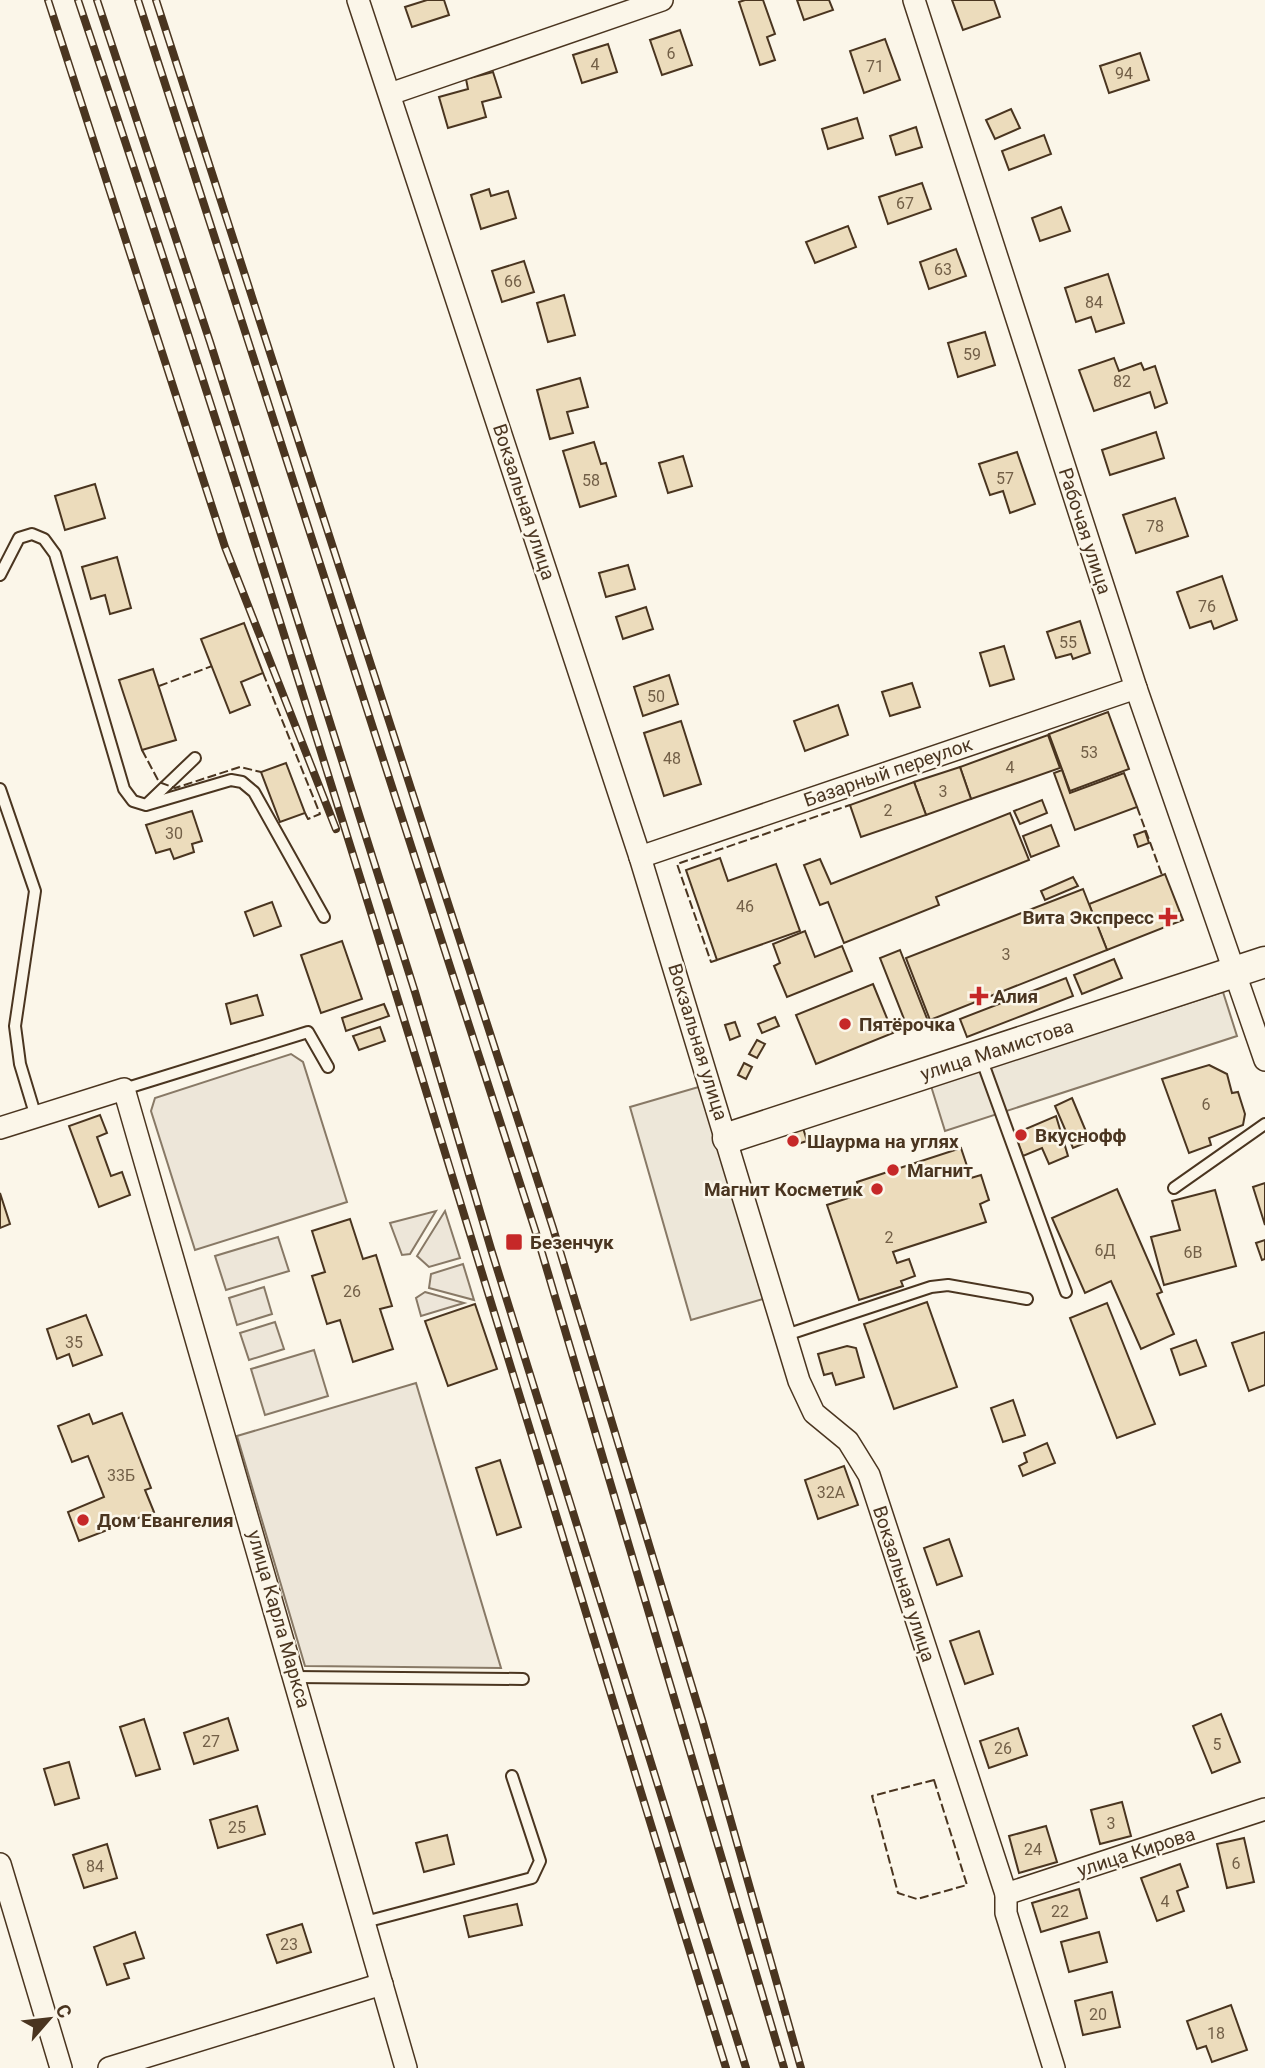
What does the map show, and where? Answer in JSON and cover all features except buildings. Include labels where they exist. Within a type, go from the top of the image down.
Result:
[{"type":"street","name":"Вокзальная улица","points":[[358,0],[640,857],[807,1402],[822,1423],[848,1441],[869,1475],[1006,1894],[1006,1913],[1055,2068]]},
{"type":"street","points":[[390,94],[625,6],[662,0]]},
{"type":"street","name":"Рабочая улица","points":[[914,0],[1136,688],[1265,1059]]},
{"type":"street","name":"Базарный переулок","points":[[640,857],[1136,688]]},
{"type":"street","name":"улица Мамистова","points":[[728,1138],[1265,962]]},
{"type":"street","points":[[0,1128],[124,1089]]},
{"type":"street","name":"улица Карла Маркса","points":[[124,1089],[406,2068]]},
{"type":"street","name":"улица Кирова","points":[[1006,1894],[1265,1810]]},
{"type":"street","points":[[0,1864],[61,2068]]},
{"type":"street","points":[[109,2068],[383,1984]]},
{"type":"lane","points":[[0,575],[19,538],[32,534],[44,539],[55,554],[124,789],[133,801],[146,806],[231,780],[242,782],[254,792],[324,917]]},
{"type":"lane","points":[[146,806],[195,758]]},
{"type":"lane","points":[[0,789],[35,891],[15,1026],[20,1064],[36,1117]]},
{"type":"lane","points":[[124,1089],[308,1032],[328,1068]]},
{"type":"lane","points":[[980,1055],[1066,1292]]},
{"type":"lane","points":[[1174,1188],[1265,1124]]},
{"type":"lane","points":[[786,1335],[931,1287],[948,1285],[1027,1299]]},
{"type":"lane","points":[[295,1678],[523,1679]]},
{"type":"lane","points":[[365,1922],[532,1878],[540,1861],[512,1776]]},
{"type":"shaded area","points":[[1223,992],[1237,1036],[945,1131],[931,1086]]},
{"type":"shaded area","points":[[291,1054],[303,1062],[347,1202],[195,1250],[151,1111],[155,1098]]},
{"type":"shaded area","points":[[702,1086],[763,1299],[691,1320],[630,1107]]},
{"type":"shaded area","points":[[436,1211],[410,1254],[402,1255],[390,1223]]},
{"type":"shaded area","points":[[445,1211],[460,1258],[429,1267],[417,1256]]},
{"type":"shaded area","points":[[278,1237],[289,1271],[226,1290],[215,1256]]},
{"type":"shaded area","points":[[463,1264],[474,1300],[429,1288],[431,1274]]},
{"type":"shaded area","points":[[264,1287],[272,1314],[237,1325],[229,1298]]},
{"type":"shaded area","points":[[425,1292],[464,1303],[421,1316],[416,1298]]},
{"type":"shaded area","points":[[275,1322],[284,1349],[249,1360],[240,1333]]},
{"type":"shaded area","points":[[314,1350],[328,1396],[265,1415],[251,1369]]},
{"type":"shaded area","points":[[416,1383],[501,1668],[305,1666],[237,1436]]},
{"type":"railway","points":[[48,0],[225,547],[336,829]]},
{"type":"railway","points":[[78,0],[328,773],[726,2068]]},
{"type":"railway","points":[[97,0],[210,342],[415,992],[491,1249],[746,2068]]},
{"type":"railway","points":[[138,0],[537,1236],[784,2068]]},
{"type":"railway","points":[[156,0],[553,1228],[703,1723],[801,2068]]},
{"type":"fence","points":[[159,686],[212,666]]},
{"type":"fence","points":[[263,673],[320,814],[308,819],[305,813]]},
{"type":"fence","points":[[142,750],[159,782],[175,788],[240,767],[261,772]]},
{"type":"fence","points":[[717,960],[711,962],[677,864],[850,805]]},
{"type":"fence","points":[[1137,807],[1162,875]]},
{"type":"fence","points":[[934,1780],[967,1885],[917,1899],[898,1893],[872,1796],[934,1780]]},
{"type":"place","name":"Вита Экспресс","points":[[1168,917]]},
{"type":"place","name":"Алия","points":[[979,996]]},
{"type":"place","name":"Пятёрочка","points":[[845,1024]]},
{"type":"place","name":"Вкуснофф","points":[[1021,1135]]},
{"type":"place","name":"Шаурма на углях","points":[[793,1141]]},
{"type":"place","name":"Магнит","points":[[893,1170]]},
{"type":"place","name":"Магнит Косметик","points":[[877,1189]]},
{"type":"place","name":"Безенчук","points":[[514,1242]]},
{"type":"place","name":"Дом Евангелия","points":[[83,1520]]}]
